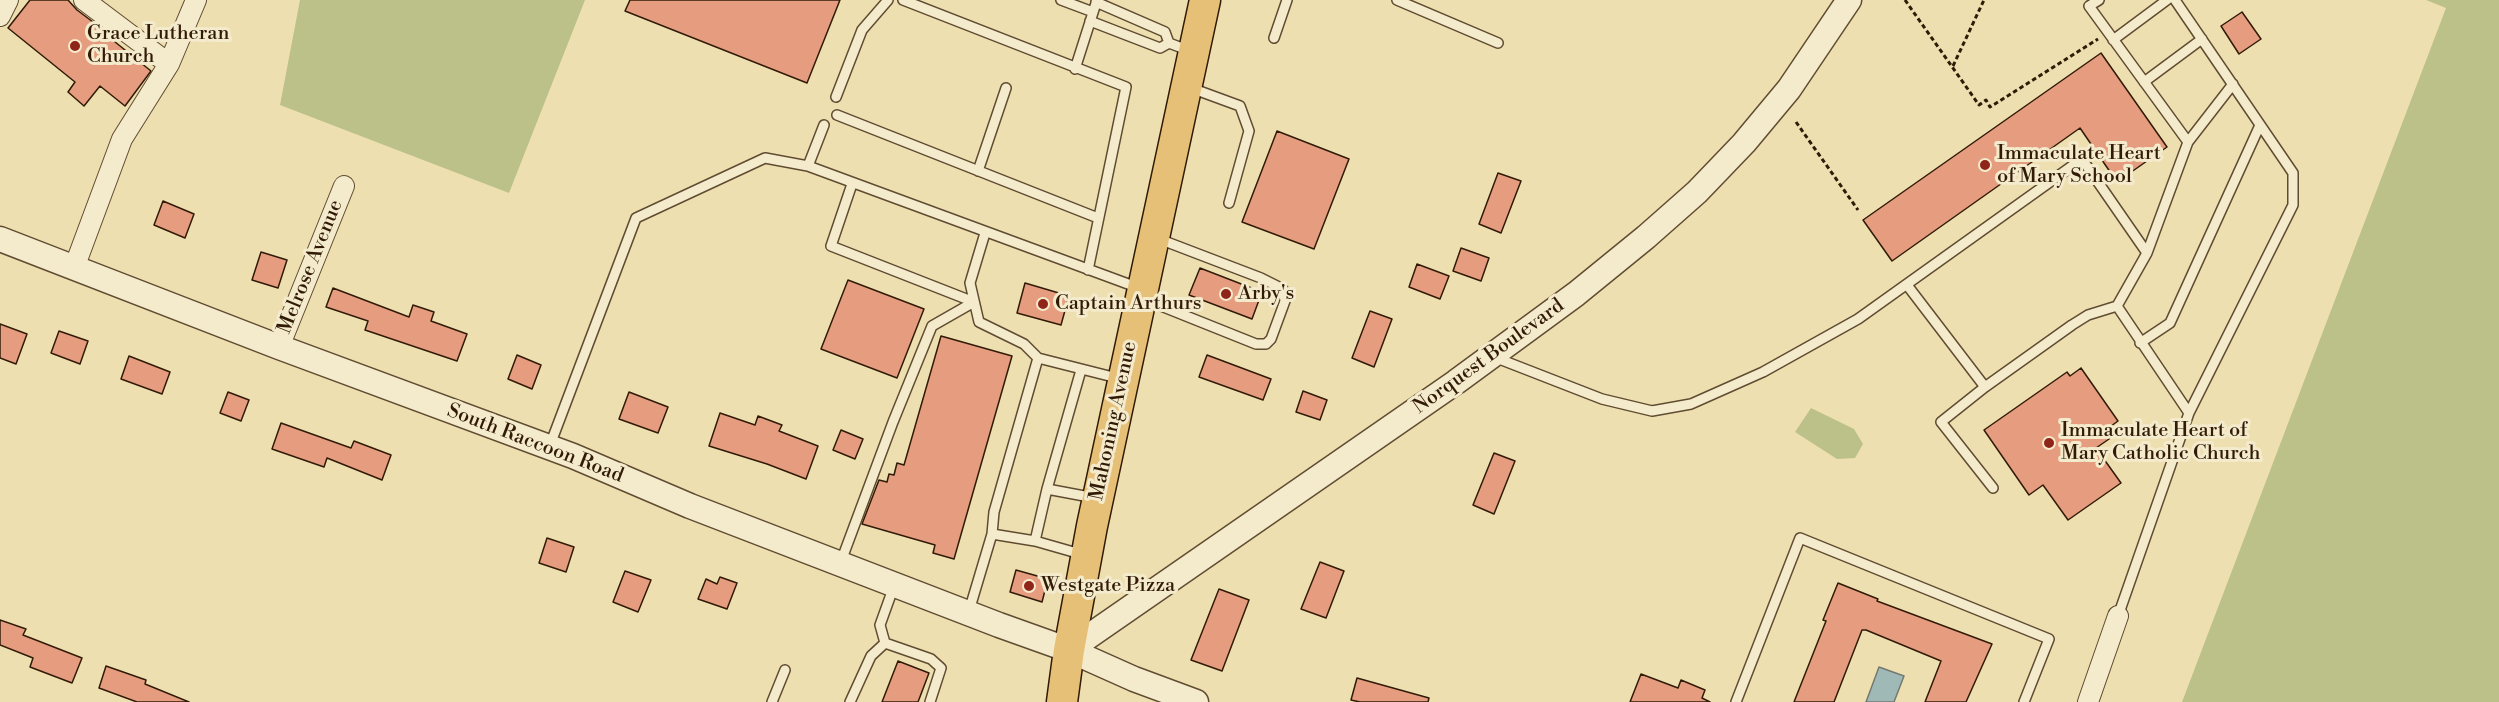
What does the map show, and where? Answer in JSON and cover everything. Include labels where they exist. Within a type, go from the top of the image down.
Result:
[{"type":"main road","name":"Mahoning Avenue","points":[[1062,702],[1086,555],[1186,87],[1182,47],[1205,0]]},
{"type":"street","points":[[0,16],[8,0]]},
{"type":"street","points":[[84,0],[169,64]]},
{"type":"street","points":[[74,268],[122,139],[169,64],[196,0]]},
{"type":"street","name":"Norquest Boulevard","points":[[1069,650],[1491,356],[1576,294],[1697,192],[1744,143],[1789,89],[1850,0]]},
{"type":"street","name":"Melrose Avenue","points":[[279,347],[344,186]]},
{"type":"street","name":"South Raccoon Road","points":[[0,239],[279,347],[549,447],[690,506],[968,614],[1069,650],[1134,679],[1196,702]]},
{"type":"street","points":[[2088,702],[2118,616]]},
{"type":"lane","points":[[836,97],[862,30],[888,0]]},
{"type":"lane","points":[[903,0],[1126,87],[1088,270]]},
{"type":"lane","points":[[1061,0],[1166,32],[1182,47]]},
{"type":"lane","points":[[1274,38],[1287,0]]},
{"type":"lane","points":[[1397,0],[1498,43]]},
{"type":"lane","points":[[2099,0],[2089,6],[2188,142]]},
{"type":"lane","points":[[2111,36],[2167,0]]},
{"type":"lane","points":[[2118,616],[2189,413],[2293,205],[2293,173],[2175,0]]},
{"type":"lane","points":[[1075,69],[1094,9]]},
{"type":"lane","points":[[1094,9],[1160,48],[1182,47]]},
{"type":"lane","points":[[2144,82],[2202,39]]},
{"type":"lane","points":[[1993,488],[1941,422],[1985,387],[2072,325],[2088,315],[2117,306],[2147,253],[2188,142],[2233,84]]},
{"type":"lane","points":[[1186,87],[1240,106],[1243,114],[1249,131],[1229,203]]},
{"type":"lane","points":[[978,171],[1006,88]]},
{"type":"lane","points":[[837,115],[1098,218]]},
{"type":"lane","points":[[808,166],[824,125]]},
{"type":"lane","points":[[2140,343],[2170,323],[2260,125]]},
{"type":"lane","points":[[549,447],[636,218],[765,158],[808,166],[1088,270],[1256,344],[1266,344],[1271,339],[1285,301],[1283,289],[1261,278],[1154,237]]},
{"type":"lane","points":[[1491,356],[1584,393],[1652,411],[1691,404],[1763,372],[1858,320],[2082,159],[2147,253]]},
{"type":"lane","points":[[852,184],[831,246],[974,302]]},
{"type":"lane","points":[[984,233],[970,283],[979,322],[1024,344],[1038,358],[1123,380]]},
{"type":"lane","points":[[1907,285],[1985,387]]},
{"type":"lane","points":[[840,564],[932,326],[974,302]]},
{"type":"lane","points":[[2117,306],[2189,413]]},
{"type":"lane","points":[[968,614],[992,534],[994,512],[1038,358]]},
{"type":"lane","points":[[1035,541],[1047,489],[1081,370]]},
{"type":"lane","points":[[1047,489],[1098,498]]},
{"type":"lane","points":[[992,534],[1035,541],[1086,555]]},
{"type":"lane","points":[[1736,702],[1800,538],[2049,639],[2024,702]]},
{"type":"lane","points":[[885,644],[880,625],[895,585]]},
{"type":"lane","points":[[850,702],[871,656],[885,644]]},
{"type":"lane","points":[[885,644],[931,659],[941,668],[930,702]]},
{"type":"lane","points":[[772,702],[785,670]]},
{"type":"path","points":[[1905,0],[1979,105],[1986,100],[1990,106],[2111,36]]},
{"type":"path","points":[[1953,68],[1984,0]]},
{"type":"path","points":[[1796,122],[1858,210]]},
{"type":"green space","points":[[300,0],[585,0],[509,193],[280,105]]},
{"type":"green space","points":[[2426,0],[2499,0],[2499,702],[2182,702],[2446,8]]},
{"type":"green space","points":[[1811,408],[1854,429],[1863,444],[1855,458],[1837,459],[1795,432]]},
{"type":"water","points":[[1879,667],[1904,676],[1894,702],[1866,702]]},
{"type":"building","name":"Grace Lutheran Church","points":[[30,0],[68,0],[151,71],[125,106],[100,86],[84,106],[68,92],[75,82],[8,28]]},
{"type":"building","points":[[630,0],[840,0],[807,83],[625,11]]},
{"type":"building","points":[[2242,12],[2261,39],[2239,54],[2221,26]]},
{"type":"building","name":"Immaculate Heart of Mary School","points":[[2101,53],[2167,147],[2117,182],[2080,128],[1892,261],[1863,220]]},
{"type":"building","points":[[1277,131],[1349,159],[1314,249],[1242,222]]},
{"type":"building","points":[[1498,173],[1521,181],[1501,233],[1479,224]]},
{"type":"building","points":[[163,201],[194,214],[185,238],[154,225]]},
{"type":"building","points":[[1461,248],[1489,258],[1481,281],[1453,271]]},
{"type":"building","points":[[261,252],[287,260],[278,288],[252,280]]},
{"type":"building","points":[[1417,264],[1449,276],[1440,299],[1409,287]]},
{"type":"building","name":"Arby's","points":[[1200,268],[1262,292],[1252,319],[1189,295]]},
{"type":"building","points":[[848,280],[924,309],[897,378],[821,349]]},
{"type":"building","name":"Captain Arthurs","points":[[1025,283],[1069,296],[1061,325],[1017,313]]},
{"type":"building","points":[[333,288],[409,317],[413,305],[434,312],[431,321],[467,334],[457,361],[365,330],[368,321],[326,307]]},
{"type":"building","points":[[1370,311],[1392,319],[1374,367],[1352,358]]},
{"type":"building","points":[[0,324],[27,334],[16,364],[0,358]]},
{"type":"building","points":[[59,331],[88,341],[80,364],[51,353]]},
{"type":"building","points":[[941,336],[1012,356],[954,559],[933,553],[935,545],[862,524],[879,480],[887,482],[889,474],[894,475],[897,463],[904,465]]},
{"type":"building","points":[[517,355],[541,365],[532,389],[508,379]]},
{"type":"building","points":[[1207,355],[1271,379],[1263,400],[1199,377]]},
{"type":"building","points":[[129,356],[170,372],[162,394],[121,379]]},
{"type":"building","name":"Immaculate Heart of Mary Catholic Church","points":[[2081,368],[2118,421],[2107,429],[2112,437],[2096,448],[2121,483],[2068,520],[2043,485],[2029,495],[1984,430],[2067,372],[2070,376]]},
{"type":"building","points":[[1303,391],[1327,400],[1320,420],[1296,412]]},
{"type":"building","points":[[228,392],[249,400],[241,421],[220,413]]},
{"type":"building","points":[[629,392],[668,407],[658,433],[619,419]]},
{"type":"building","points":[[720,413],[755,425],[758,416],[782,425],[779,431],[818,446],[806,479],[709,446]]},
{"type":"building","points":[[281,423],[351,448],[354,441],[391,455],[382,480],[327,458],[324,467],[272,449]]},
{"type":"building","points":[[841,430],[863,439],[855,459],[833,450]]},
{"type":"building","points":[[1494,453],[1515,461],[1494,514],[1473,505]]},
{"type":"building","points":[[547,538],[574,547],[566,572],[539,563]]},
{"type":"building","points":[[1320,562],[1344,571],[1326,618],[1301,609]]},
{"type":"building","name":"Westgate Pizza","points":[[1016,570],[1048,579],[1042,602],[1010,592]]},
{"type":"building","points":[[625,571],[651,580],[638,612],[613,602]]},
{"type":"building","points":[[720,577],[737,583],[727,609],[698,599],[706,579],[717,584]]},
{"type":"building","points":[[1838,583],[1878,599],[1877,601],[1992,644],[1966,702],[1925,702],[1941,661],[1862,630],[1834,702],[1794,702],[1826,621],[1823,620]]},
{"type":"building","points":[[1219,589],[1249,600],[1222,671],[1191,660]]},
{"type":"building","points":[[0,620],[26,629],[23,635],[82,658],[72,683],[30,667],[33,658],[0,645]]},
{"type":"building","points":[[898,661],[929,673],[918,702],[882,702]]},
{"type":"building","points":[[106,666],[146,680],[145,684],[189,702],[137,702],[99,688]]},
{"type":"building","points":[[1641,674],[1678,688],[1681,680],[1705,690],[1702,698],[1710,702],[1630,702]]},
{"type":"building","points":[[1357,678],[1429,698],[1428,702],[1351,700]]},
{"type":"place","name":"Grace Lutheran Church","points":[[75,46]]},
{"type":"place","name":"Immaculate Heart of Mary School","points":[[1985,165]]},
{"type":"place","name":"Arby's","points":[[1226,294]]},
{"type":"place","name":"Captain Arthurs","points":[[1043,304]]},
{"type":"place","name":"Immaculate Heart of Mary Catholic Church","points":[[2049,443]]},
{"type":"place","name":"Westgate Pizza","points":[[1029,586]]}]
